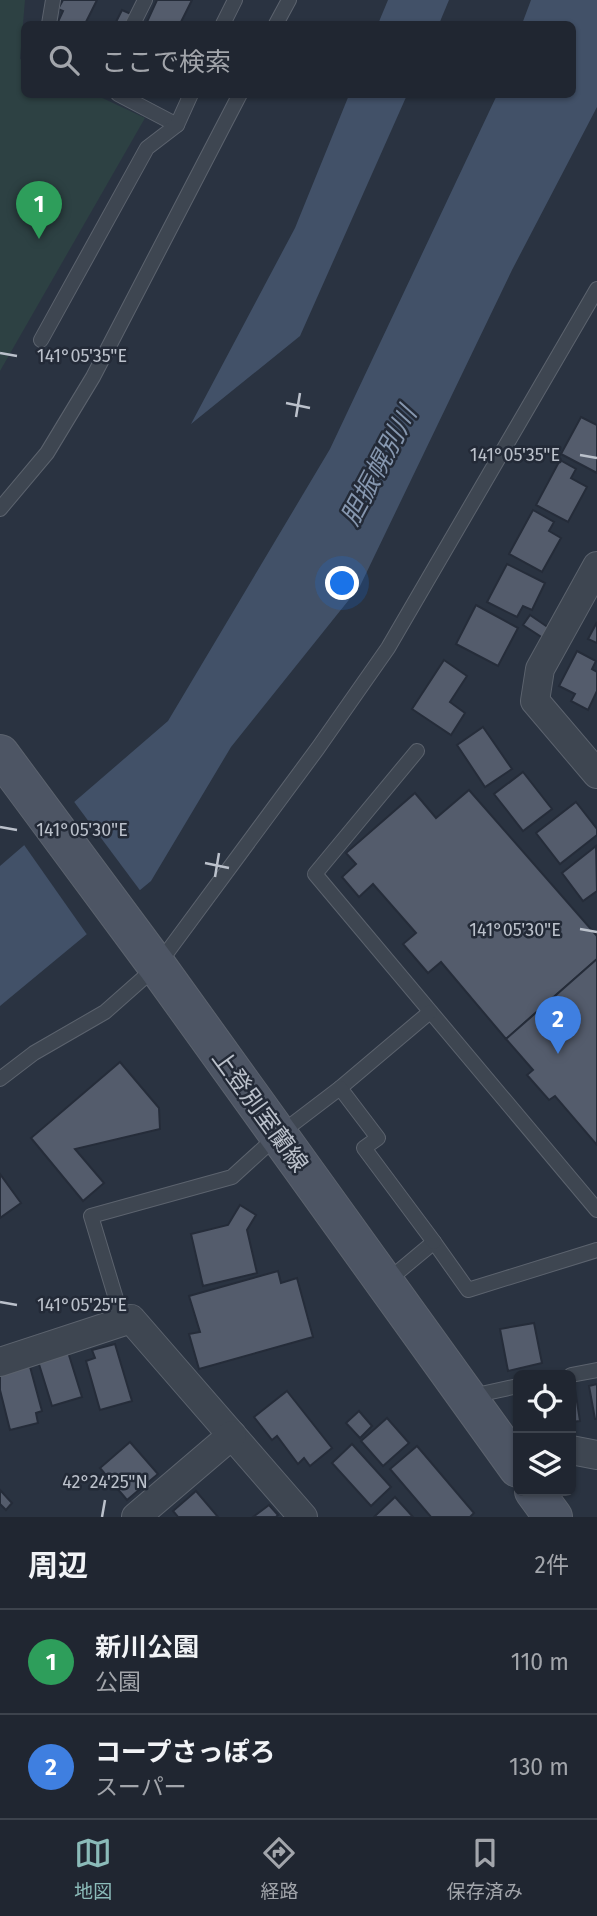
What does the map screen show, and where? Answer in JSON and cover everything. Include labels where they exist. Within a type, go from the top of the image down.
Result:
[{"type":"main road","name":"上登別室蘭線","points":[[0,754],[150,957],[276,1136],[513,1461]]},
{"type":"main road","points":[[538,1496],[553,1517]]},
{"type":"street","points":[[597,566],[540,669],[535,701],[597,774]]},
{"type":"street","points":[[0,1362],[131,1320],[303,1517]]},
{"type":"street","points":[[136,1517],[232,1435]]},
{"type":"street","points":[[576,1451],[597,1455]]},
{"type":"lane","points":[[50,21],[53,0]]},
{"type":"lane","points":[[134,21],[145,0]]},
{"type":"lane","points":[[224,21],[235,0]]},
{"type":"lane","points":[[278,21],[289,0]]},
{"type":"lane","points":[[126,98],[177,125]]},
{"type":"lane","points":[[41,340],[147,148],[177,125],[189,98]]},
{"type":"lane","points":[[0,509],[47,453],[93,377],[238,98]]},
{"type":"lane","points":[[0,1079],[34,1053],[105,1012],[318,748],[387,648],[597,289]]},
{"type":"lane","points":[[417,751],[315,874],[597,1210]]},
{"type":"lane","points":[[123,1322],[91,1216],[232,1177],[276,1136],[340,1088],[430,1012]]},
{"type":"lane","points":[[340,1088],[377,1138],[364,1148],[468,1290],[597,1250]]},
{"type":"lane","points":[[385,1283],[434,1242]]},
{"type":"lane","points":[[576,1374],[597,1370]]},
{"type":"lane","points":[[467,1397],[513,1387]]},
{"type":"green space","points":[[0,0],[25,0],[23,21],[21,21],[21,98],[102,98],[145,118],[0,371]]},
{"type":"water","points":[[388,0],[449,0],[440,21],[379,21]]},
{"type":"water","name":"胆振幌別川","points":[[531,0],[597,0],[597,107],[512,270],[360,586],[231,747],[151,881],[0,1006],[0,866],[168,721],[330,449],[496,98],[576,98],[576,21],[523,21]]},
{"type":"water","points":[[348,98],[406,98],[300,336],[191,424],[295,228]]},
{"type":"pier","points":[[72,799],[142,893],[88,936],[22,842]]},
{"type":"building","points":[[63,0],[97,0],[86,21],[58,21],[63,11],[58,9]]},
{"type":"building","points":[[157,0],[192,0],[182,21],[147,21]]},
{"type":"building","points":[[122,10],[131,14],[128,21],[116,21]]},
{"type":"building","points":[[581,417],[597,425],[597,473],[561,454]]},
{"type":"building","points":[[560,460],[576,469],[571,478],[587,487],[568,522],[536,505]]},
{"type":"building","points":[[533,510],[554,522],[549,531],[561,538],[542,572],[509,554]]},
{"type":"building","points":[[507,564],[545,583],[532,610],[523,606],[517,617],[487,602]]},
{"type":"building","points":[[476,605],[518,628],[498,666],[456,644]]},
{"type":"building","points":[[530,615],[549,628],[543,638],[523,625]]},
{"type":"building","points":[[597,622],[597,643],[588,639]]},
{"type":"building","points":[[577,651],[596,661],[592,669],[597,672],[597,691],[588,710],[571,701],[575,694],[559,686]]},
{"type":"building","points":[[444,660],[467,676],[450,702],[465,713],[451,735],[412,709]]},
{"type":"building","points":[[483,727],[512,769],[485,787],[457,745]]},
{"type":"building","points":[[523,772],[552,809],[523,831],[494,794]]},
{"type":"building","points":[[469,790],[597,936],[597,959],[506,1039],[441,962],[428,973],[403,944],[416,933],[373,884],[359,897],[342,877],[356,864],[346,853],[415,793],[436,818]]},
{"type":"building","points":[[576,802],[597,829],[597,835],[560,864],[536,833]]},
{"type":"building","points":[[596,846],[597,891],[583,901],[562,873]]},
{"type":"building","points":[[597,959],[597,1145],[555,1096],[549,1100],[527,1075],[533,1070],[506,1039]]},
{"type":"building","points":[[120,1062],[159,1108],[160,1129],[75,1149],[104,1183],[83,1201],[31,1138]]},
{"type":"building","points":[[0,1174],[21,1203],[0,1218]]},
{"type":"building","points":[[240,1205],[256,1215],[247,1230],[257,1273],[203,1286],[191,1234],[228,1225]]},
{"type":"building","points":[[278,1271],[281,1283],[297,1278],[313,1337],[199,1369],[189,1334],[200,1332],[189,1296]]},
{"type":"building","points":[[534,1323],[542,1363],[508,1371],[500,1329]]},
{"type":"building","points":[[115,1344],[132,1401],[100,1410],[86,1361],[95,1358],[92,1350]]},
{"type":"building","points":[[68,1352],[82,1397],[52,1406],[38,1361]]},
{"type":"building","points":[[29,1363],[42,1411],[36,1413],[38,1423],[10,1430],[0,1390],[0,1371]]},
{"type":"building","points":[[597,1384],[597,1419],[595,1419],[589,1386]]},
{"type":"building","points":[[287,1391],[332,1448],[310,1466],[304,1458],[298,1464],[277,1436],[272,1440],[254,1417]]},
{"type":"building","points":[[576,1395],[580,1421],[576,1421]]},
{"type":"building","points":[[359,1411],[372,1426],[360,1438],[346,1423]]},
{"type":"building","points":[[387,1418],[409,1443],[383,1466],[361,1441]]},
{"type":"building","points":[[130,1442],[158,1474],[127,1500],[100,1468]]},
{"type":"building","points":[[352,1444],[391,1487],[371,1506],[332,1463]]},
{"type":"building","points":[[417,1446],[474,1513],[470,1517],[431,1517],[390,1469]]},
{"type":"building","points":[[0,1490],[12,1503],[6,1510],[0,1504]]},
{"type":"building","points":[[196,1491],[218,1517],[178,1517],[173,1511]]},
{"type":"building","points":[[395,1497],[413,1517],[374,1517]]},
{"type":"building","points":[[269,1505],[278,1515],[276,1517],[253,1517]]},
{"type":"place","name":"新川公園","points":[[39,239]]},
{"type":"place","name":"コープさっぽろ","points":[[558,1054]]}]
